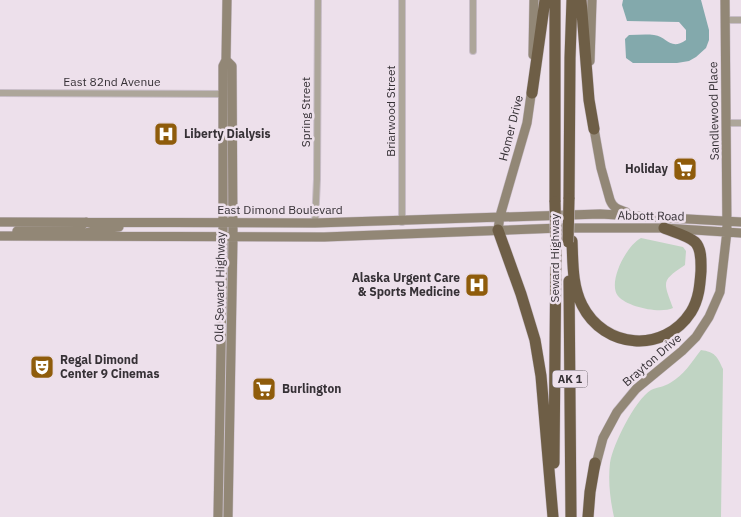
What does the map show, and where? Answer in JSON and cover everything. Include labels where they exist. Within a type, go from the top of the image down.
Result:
[{"type":"highway","points":[[532,93],[544,0]]},
{"type":"highway","name":"Seward Highway","points":[[554,517],[555,0]]},
{"type":"highway","name":"Seward Highway","points":[[571,517],[569,199],[572,0]]},
{"type":"highway","points":[[581,0],[589,100],[594,129]]},
{"type":"highway","points":[[570,242],[575,286],[582,306],[591,320],[602,330],[617,338],[645,341],[666,334],[684,321],[695,304],[700,288],[701,257],[697,244],[664,228]]},
{"type":"highway","points":[[498,230],[535,340],[541,376],[554,517]]},
{"type":"highway","points":[[588,517],[595,463]]},
{"type":"main road","name":"Old Seward Highway","points":[[218,517],[223,237],[223,66],[226,60],[227,0]]},
{"type":"main road","name":"Homer Drive","points":[[498,230],[500,216],[527,123],[532,93],[534,0]]},
{"type":"main road","points":[[592,0],[590,74],[594,129],[601,168],[612,205],[616,209],[640,216]]},
{"type":"main road","name":"Sandlewood Place","points":[[725,0],[727,221]]},
{"type":"main road","name":"Old Seward Highway","points":[[226,60],[232,66],[233,156],[228,517]]},
{"type":"main road","points":[[223,94],[227,102],[228,134],[233,156]]},
{"type":"main road","name":"Abbott Road","points":[[560,215],[600,214],[741,222]]},
{"type":"main road","name":"East Dimond Boulevard","points":[[0,222],[402,222],[500,216],[560,215]]},
{"type":"main road","name":"Brayton Drive","points":[[594,517],[595,463],[599,447],[607,429],[623,404],[644,382],[689,345],[710,318],[722,283],[727,221]]},
{"type":"main road","points":[[0,235],[32,229],[77,229],[86,222]]},
{"type":"main road","points":[[77,236],[100,229],[159,222]]},
{"type":"main road","points":[[332,236],[342,233],[393,228],[402,222]]},
{"type":"main road","name":"Abbott Road","points":[[498,230],[664,228],[741,233]]},
{"type":"main road","points":[[0,235],[233,237],[332,236],[498,230]]},
{"type":"main road","points":[[220,397],[225,402],[225,424],[230,450]]},
{"type":"street","name":"Spring Street","points":[[315,223],[318,0]]},
{"type":"street","name":"Briarwood Street","points":[[402,0],[402,222]]},
{"type":"street","points":[[473,0],[473,51]]},
{"type":"street","points":[[725,20],[741,20]]},
{"type":"street","name":"East 82nd Avenue","points":[[0,93],[223,94]]},
{"type":"street","points":[[727,123],[741,123]]},
{"type":"green space","points":[[641,238],[683,247],[686,251],[685,265],[666,282],[667,292],[673,308],[652,310],[636,306],[622,300],[615,290],[615,282],[620,264],[630,248]]},
{"type":"green space","points":[[701,350],[715,355],[723,369],[721,517],[614,517],[611,504],[610,463],[615,445],[626,423],[645,395],[651,390],[675,380]]},
{"type":"water","points":[[623,0],[701,0],[709,30],[709,40],[706,48],[689,61],[677,63],[633,63],[626,58],[625,39],[629,35],[654,35],[676,44],[686,40],[686,30],[679,22],[627,21],[622,5]]},
{"type":"place","name":"Liberty Dialysis","points":[[166,134]]},
{"type":"place","name":"Holiday","points":[[685,169]]},
{"type":"place","name":"Alaska Urgent Care & Sports Medicine","points":[[477,285]]},
{"type":"place","name":"Regal Dimond Center 9 Cinemas","points":[[42,367]]},
{"type":"place","name":"Burlington","points":[[264,389]]}]
